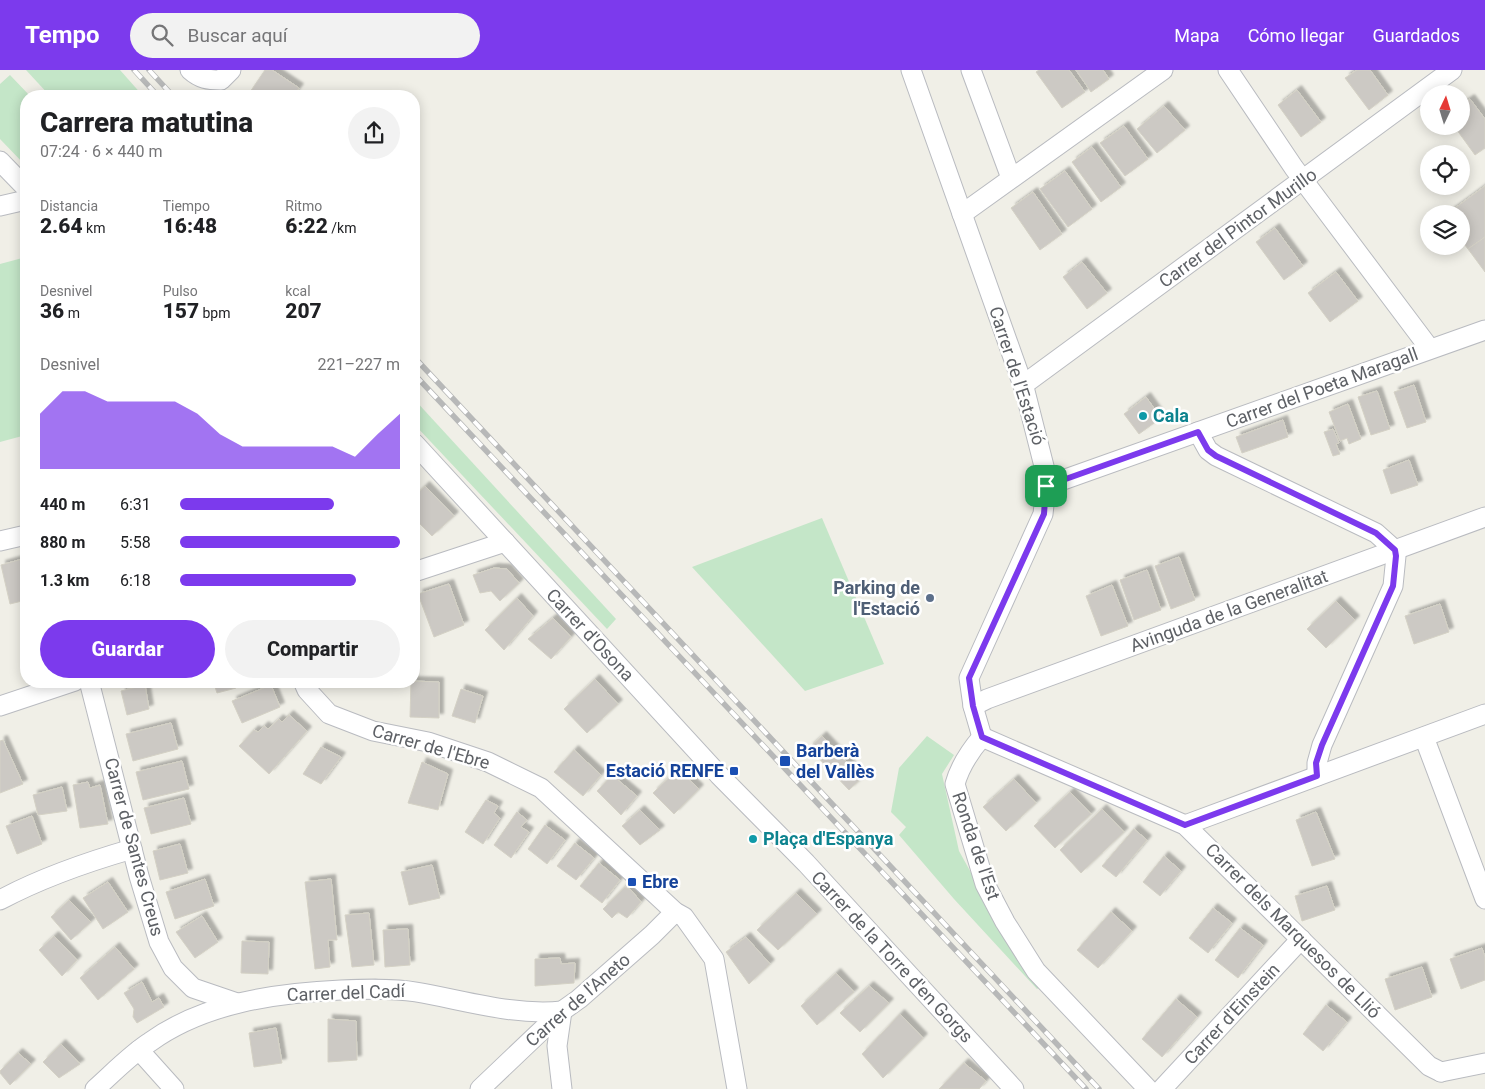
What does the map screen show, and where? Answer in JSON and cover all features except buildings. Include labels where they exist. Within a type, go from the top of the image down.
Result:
[{"type":"street","points":[[190,70],[198,77],[208,80],[226,75]]},
{"type":"street","name":"Carrer de l'Estació","points":[[911,70],[1023,385],[1047,478],[1044,514],[969,678],[973,706]]},
{"type":"street","points":[[971,70],[1011,178]]},
{"type":"street","points":[[962,214],[1163,70]]},
{"type":"street","points":[[1228,70],[1303,180],[1430,350]]},
{"type":"street","name":"Carrer del Pintor Murillo","points":[[1023,385],[1452,70]]},
{"type":"street","points":[[0,161],[20,182]]},
{"type":"street","points":[[0,206],[20,201]]},
{"type":"street","name":"Carrer del Poeta Maragall","points":[[1046,486],[1485,330]]},
{"type":"street","points":[[1198,432],[1208,450],[1216,456],[1376,533],[1395,550],[1393,586],[1322,745],[1316,763],[1317,776]]},
{"type":"street","name":"Carrer d'Osona","points":[[420,450],[721,777],[769,826]]},
{"type":"street","name":"Avinguda de la Generalitat","points":[[973,706],[1485,517]]},
{"type":"street","points":[[0,541],[20,536]]},
{"type":"street","points":[[420,570],[504,542]]},
{"type":"street","points":[[0,706],[54,688]]},
{"type":"street","name":"Carrer de Santes Creus","points":[[92,688],[132,849],[159,942],[173,968],[193,988],[237,1003]]},
{"type":"street","name":"Carrer de l'Ebre","points":[[306,688],[329,714],[372,731],[428,742],[488,762],[541,788],[675,912],[684,917],[714,959],[737,1089]]},
{"type":"street","points":[[973,706],[982,737]]},
{"type":"street","points":[[1185,825],[1485,714]]},
{"type":"street","points":[[1424,736],[1485,899]]},
{"type":"street","name":"Carrer dels Marquesos de Llió","points":[[982,737],[1185,825],[1442,1081]]},
{"type":"street","name":"Ronda de l'Est","points":[[982,737],[970,752],[957,776],[955,784],[986,884],[1005,922],[1036,971],[1148,1089]]},
{"type":"street","name":"Carrer de la Torre d'en Gorgs","points":[[769,826],[1014,1089]]},
{"type":"street","points":[[0,900],[24,887],[107,856],[132,849]]},
{"type":"street","name":"Carrer de l'Aneto","points":[[480,1089],[562,1011],[579,999],[652,935],[675,912]]},
{"type":"street","name":"Carrer d'Einstein","points":[[1162,1089],[1301,939]]},
{"type":"street","name":"Carrer del Cadí","points":[[95,1089],[150,1042],[184,1022],[237,1003],[296,992],[362,989],[414,992],[515,1010],[543,1013],[562,1011]]},
{"type":"street","points":[[562,1011],[557,1046],[562,1089]]},
{"type":"street","points":[[140,1050],[174,1089]]},
{"type":"street","points":[[1442,1081],[1485,1063]]},
{"type":"green space","points":[[26,70],[120,70],[138,90],[44,90]]},
{"type":"green space","points":[[10,75],[24,90],[20,90],[20,160],[0,139],[0,84]]},
{"type":"green space","points":[[20,259],[20,437],[0,442],[0,264]]},
{"type":"green space","points":[[420,406],[616,619],[607,629],[420,430]]},
{"type":"green space","points":[[822,518],[884,664],[805,691],[692,567]]},
{"type":"green space","points":[[927,736],[954,755],[942,774],[959,851],[984,896],[1043,985],[1037,989],[954,899],[899,835],[906,827],[891,812],[899,768]]},
{"type":"railway","points":[[134,70],[152,90]]},
{"type":"railway","points":[[149,70],[167,90]]},
{"type":"railway","points":[[420,363],[1099,1089]]},
{"type":"railway","points":[[420,380],[1086,1089]]},
{"type":"place","name":"Cala","points":[[1143,416]]},
{"type":"place","name":"Parking de l'Estació","points":[[930,598]]},
{"type":"place","name":"Barberà del Vallès","points":[[785,761]]},
{"type":"place","name":"Estació RENFE","points":[[734,771]]},
{"type":"place","name":"Plaça d'Espanya","points":[[753,839]]},
{"type":"place","name":"Ebre","points":[[632,882]]},
{"type":"route","points":[[1198,432],[1208,450],[1216,456],[1376,533],[1395,550],[1393,586],[1322,745],[1316,763],[1317,776],[1185,825],[982,737],[973,706],[969,678],[1044,514],[1046,486],[1198,432]]}]
